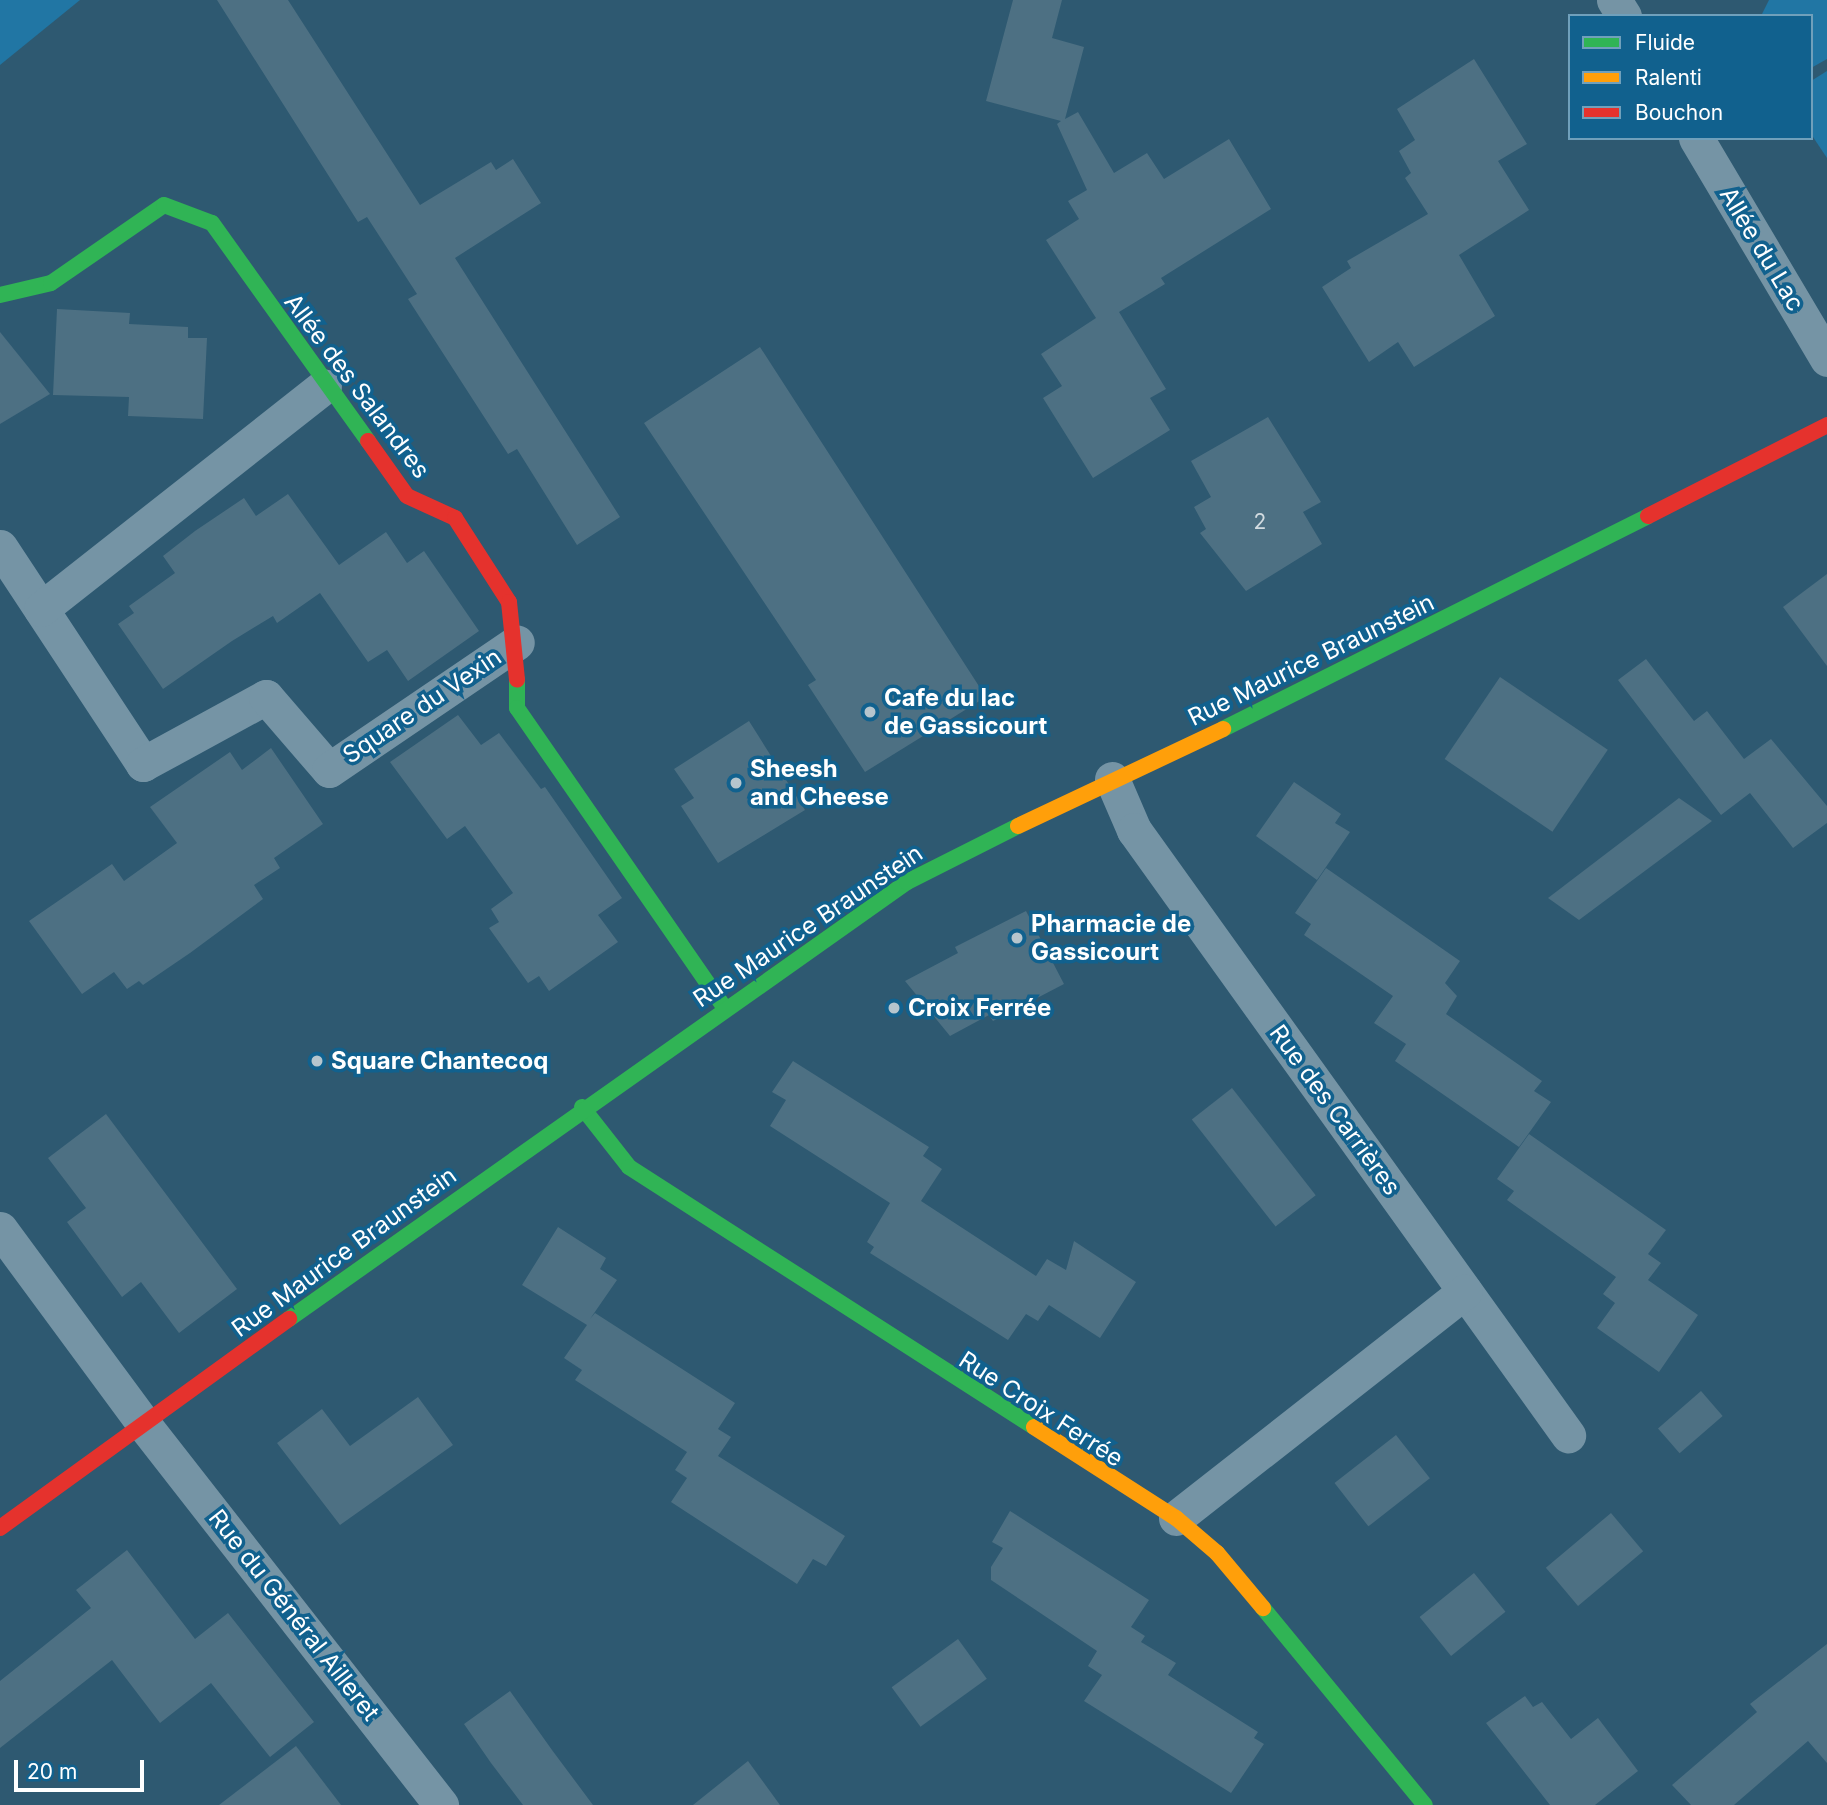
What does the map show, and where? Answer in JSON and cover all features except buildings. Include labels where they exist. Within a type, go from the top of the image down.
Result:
[{"type":"street","name":"Allée du Lac","points":[[1697,140],[1827,359]]},
{"type":"street","name":"Allée des Salandres","points":[[0,295],[51,283],[164,205],[212,223],[324,386],[407,496],[455,518],[509,602],[517,642],[517,708],[725,1008]]},
{"type":"street","points":[[41,609],[324,386]]},
{"type":"street","name":"Rue Maurice Braunstein","points":[[0,1528],[145,1426],[582,1107],[907,882],[1112,779],[1261,712],[1827,425]]},
{"type":"street","name":"Square du Vexin","points":[[0,547],[143,764],[266,697],[329,770],[517,642]]},
{"type":"street","name":"Rue des Carrières","points":[[1112,779],[1134,831],[1568,1435]]},
{"type":"street","name":"Rue Croix Ferrée","points":[[582,1107],[629,1167],[1176,1518],[1217,1553],[1425,1805]]},
{"type":"street","name":"Rue du Général Ailleret","points":[[0,1229],[145,1426],[441,1805]]},
{"type":"street","points":[[1176,1518],[1465,1292]]},
{"type":"shaded area","points":[[0,0],[80,0],[0,65]]},
{"type":"shaded area","points":[[1769,0],[1827,0],[1827,59],[1813,67],[1813,14],[1762,14]]},
{"type":"shaded area","points":[[1827,71],[1827,158],[1813,137],[1813,80]]},
{"type":"traffic: fast","points":[[0,295],[51,283],[164,205],[212,223],[368,441]]},
{"type":"traffic: fast","points":[[1223,729],[1648,516]]},
{"type":"traffic: fast","points":[[517,680],[517,708],[725,1008]]},
{"type":"traffic: fast","points":[[289,1319],[907,882],[1018,826]]},
{"type":"traffic: fast","points":[[582,1107],[629,1167],[1034,1427]]},
{"type":"traffic: fast","points":[[1263,1608],[1425,1805]]},
{"type":"traffic: slow","points":[[1018,826],[1223,729]]},
{"type":"traffic: slow","points":[[1034,1427],[1176,1518],[1217,1553],[1263,1608]]},
{"type":"traffic: jam","points":[[1648,516],[1827,425]]},
{"type":"traffic: jam","points":[[368,441],[407,496],[455,518],[509,602],[517,680]]},
{"type":"traffic: jam","points":[[0,1528],[289,1319]]},
{"type":"place","name":"Cafe du lac de Gassicourt","points":[[870,712]]},
{"type":"place","name":"Sheesh and Cheese","points":[[736,783]]},
{"type":"place","name":"Pharmacie de Gassicourt","points":[[1017,938]]},
{"type":"place","name":"Croix Ferrée","points":[[894,1008]]},
{"type":"place","name":"Square Chantecoq","points":[[317,1061]]}]
